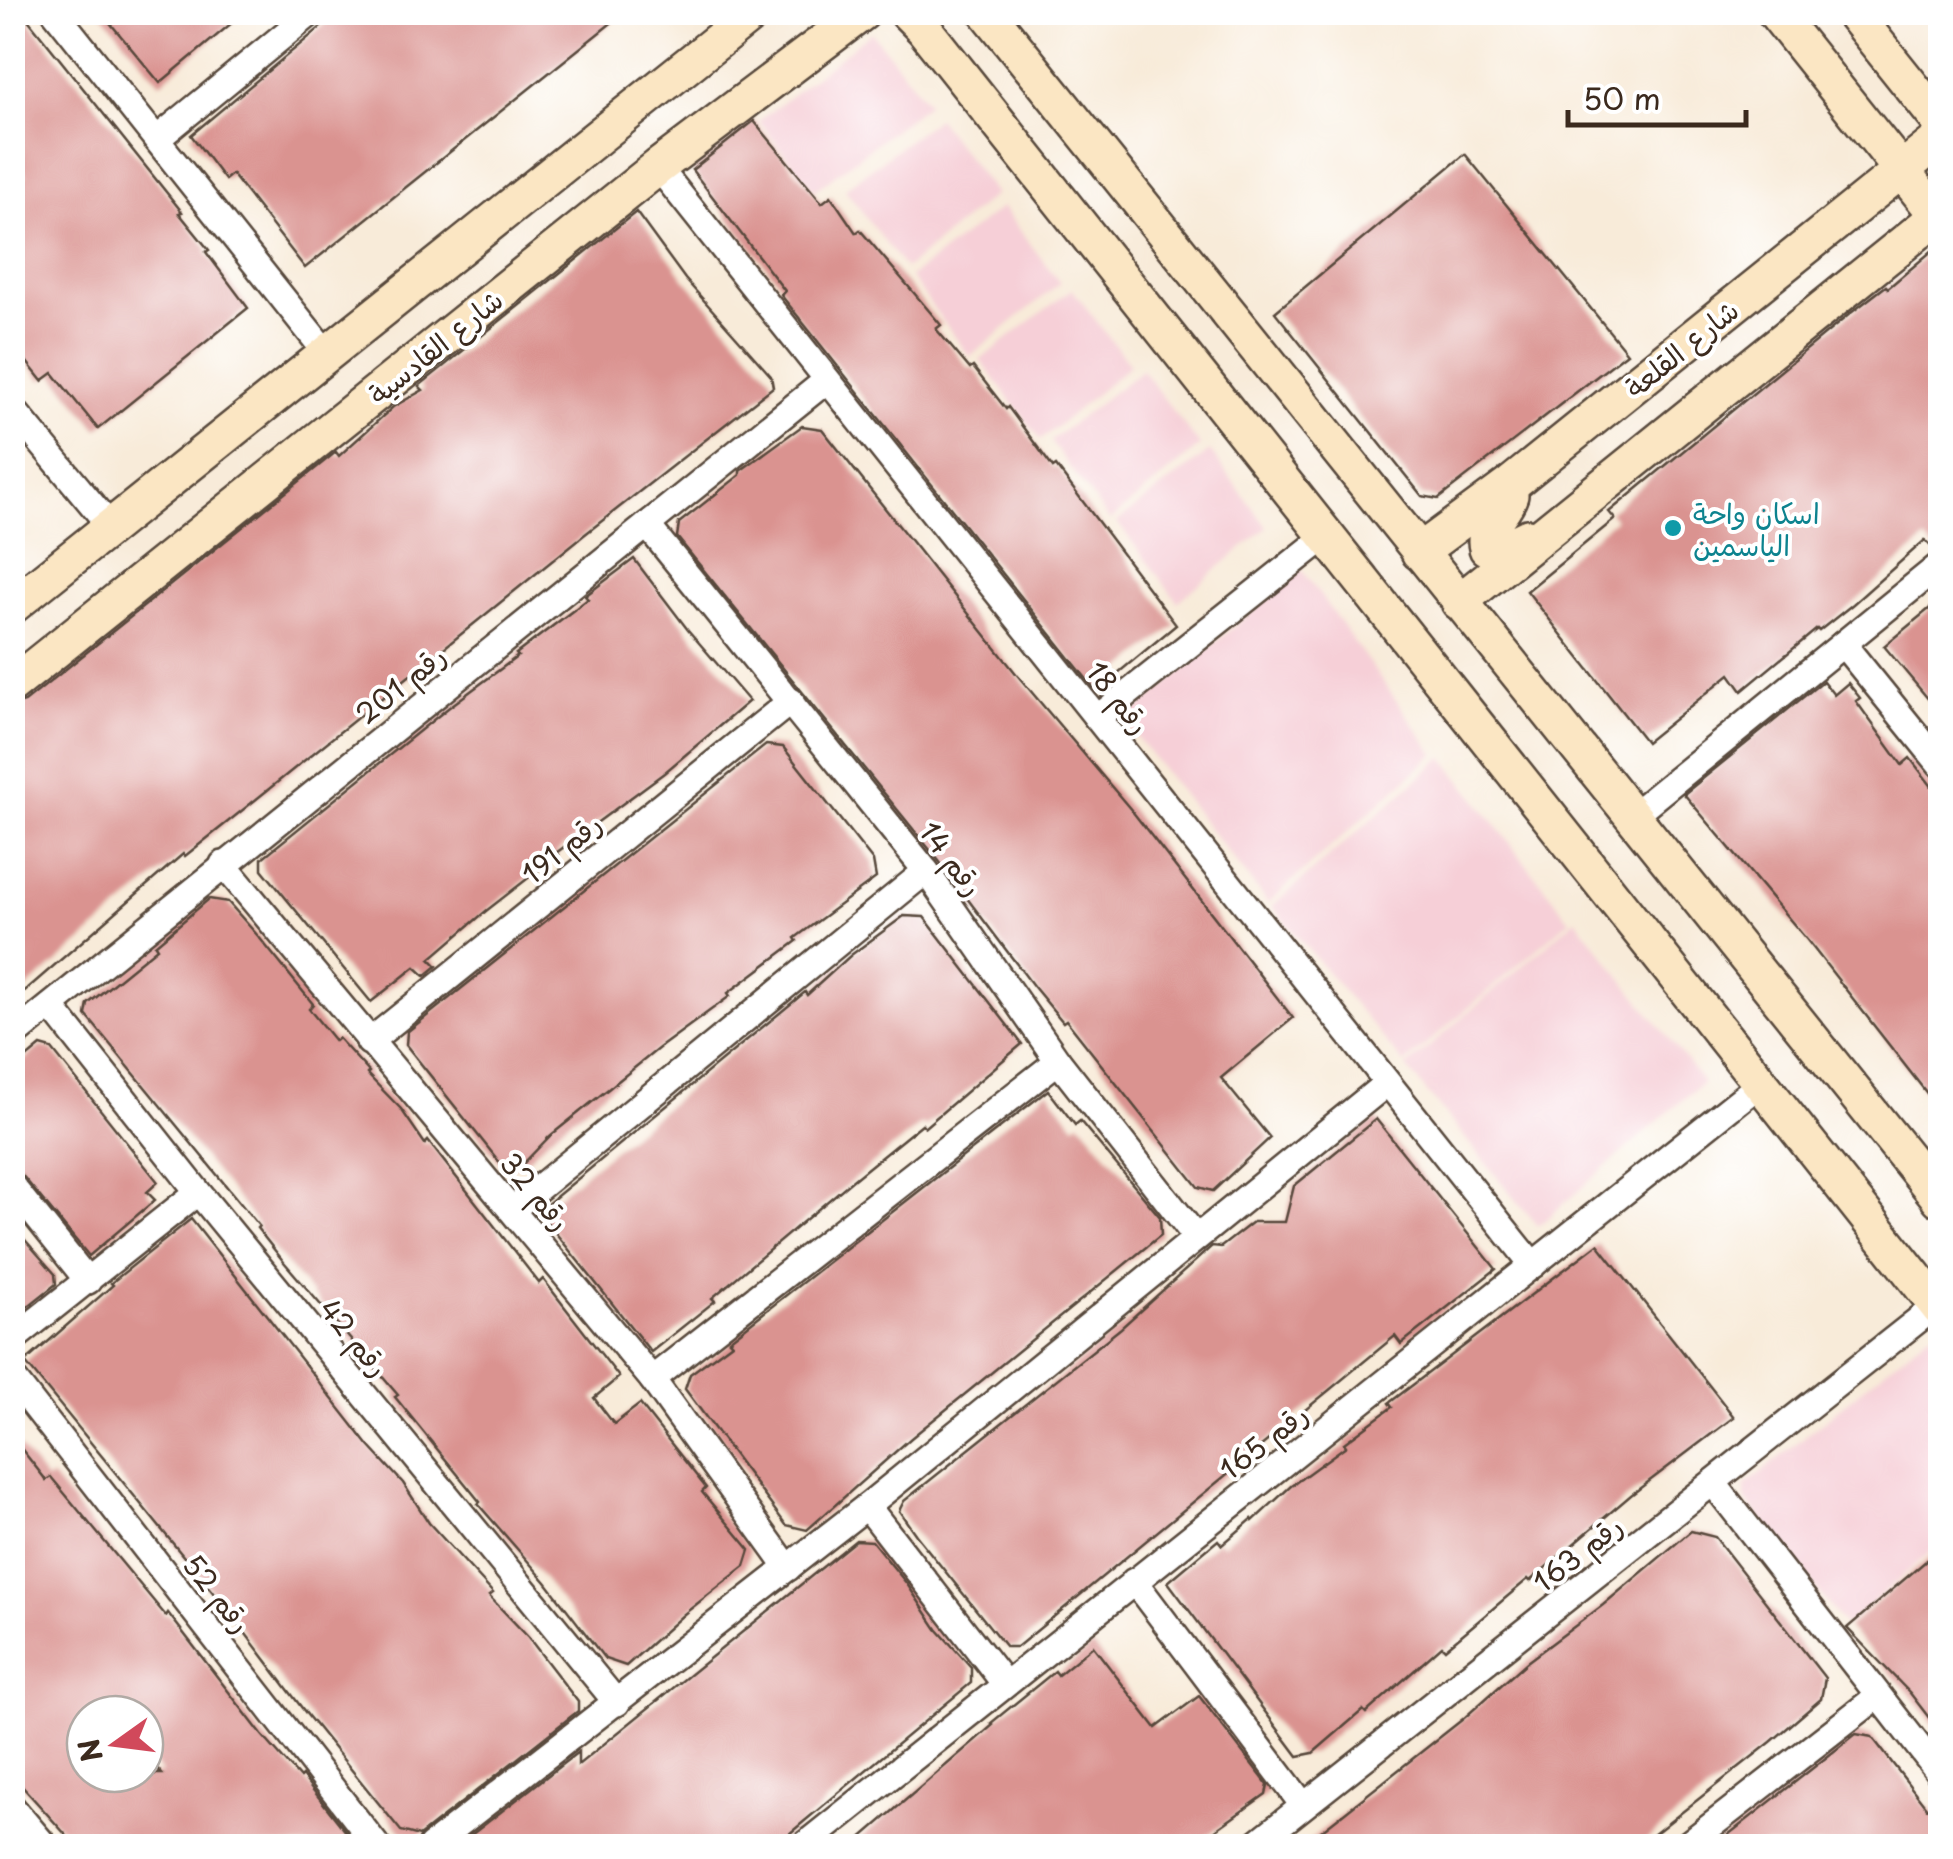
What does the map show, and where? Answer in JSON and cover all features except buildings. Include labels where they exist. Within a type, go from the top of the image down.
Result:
[{"type":"street","points":[[156,139],[312,12]]},
{"type":"street","points":[[12,606],[754,12]]},
{"type":"street","name":"شارع القادسية","points":[[12,684],[658,167],[863,12]]},
{"type":"street","points":[[1459,602],[1940,215],[1775,12]]},
{"type":"street","points":[[1852,12],[1940,122]]},
{"type":"street","points":[[61,15],[328,356]]},
{"type":"street","points":[[918,18],[1325,537],[1939,1307]]},
{"type":"street","points":[[989,19],[1940,1199]]},
{"type":"street","name":"شارع القلعة","points":[[1419,552],[1511,484],[1940,139]]},
{"type":"street","name":"رقم 18","points":[[658,167],[1533,1265]]},
{"type":"street","name":"رقم 201","points":[[12,1037],[828,380]]},
{"type":"street","points":[[12,408],[110,526]]},
{"type":"street","points":[[1511,484],[1507,505],[1487,528],[1487,548],[1497,552],[1547,532]]},
{"type":"street","name":"رقم 14","points":[[647,525],[926,871],[1058,1061],[1196,1237]]},
{"type":"street","points":[[1097,718],[1325,537]]},
{"type":"street","points":[[1633,815],[1940,565]]},
{"type":"street","points":[[1843,644],[1940,764]]},
{"type":"street","name":"رقم 191","points":[[368,1042],[790,701]]},
{"type":"street","name":"رقم 32","points":[[224,864],[368,1042],[513,1209],[652,1379],[788,1568]]},
{"type":"street","points":[[513,1209],[926,871]]},
{"type":"street","name":"رقم 42","points":[[51,1006],[616,1703]]},
{"type":"street","points":[[652,1379],[1058,1061]]},
{"type":"street","points":[[431,1846],[866,1506],[1387,1083]]},
{"type":"street","name":"رقم 165","points":[[803,1846],[1760,1083]]},
{"type":"street","points":[[12,1186],[88,1280]]},
{"type":"street","points":[[12,1340],[198,1192]]},
{"type":"street","name":"رقم 163","points":[[1254,1846],[1939,1307]]},
{"type":"street","name":"رقم 52","points":[[12,1377],[377,1846]]},
{"type":"street","points":[[1714,1484],[1940,1774]]},
{"type":"street","points":[[866,1506],[1005,1684]]},
{"type":"street","points":[[1134,1581],[1303,1805]]},
{"type":"street","points":[[1685,1846],[1878,1696]]},
{"type":"street","points":[[12,1807],[44,1846]]},
{"type":"shaded area","points":[[871,32],[928,103],[814,191],[759,121]]},
{"type":"shaded area","points":[[937,118],[995,194],[905,269],[845,189]]},
{"type":"shaded area","points":[[1002,207],[1060,283],[970,357],[910,277]]},
{"type":"shaded area","points":[[1072,289],[1130,365],[1041,440],[980,360]]},
{"type":"shaded area","points":[[1142,370],[1200,446],[1110,521],[1050,441]]},
{"type":"shaded area","points":[[1210,451],[1267,527],[1178,602],[1117,522]]},
{"type":"shaded area","points":[[1301,569],[1435,754],[1268,903],[1124,721]]},
{"type":"shaded area","points":[[1443,757],[1570,920],[1404,1064],[1272,906]]},
{"type":"shaded area","points":[[1576,919],[1703,1082],[1538,1226],[1406,1067]]},
{"type":"shaded area","points":[[1931,1332],[1940,1344],[1940,1544],[1845,1626],[1745,1499],[1745,1486]]},
{"type":"place","name":"اسكان واحة الياسمين","points":[[1673,528]]}]
